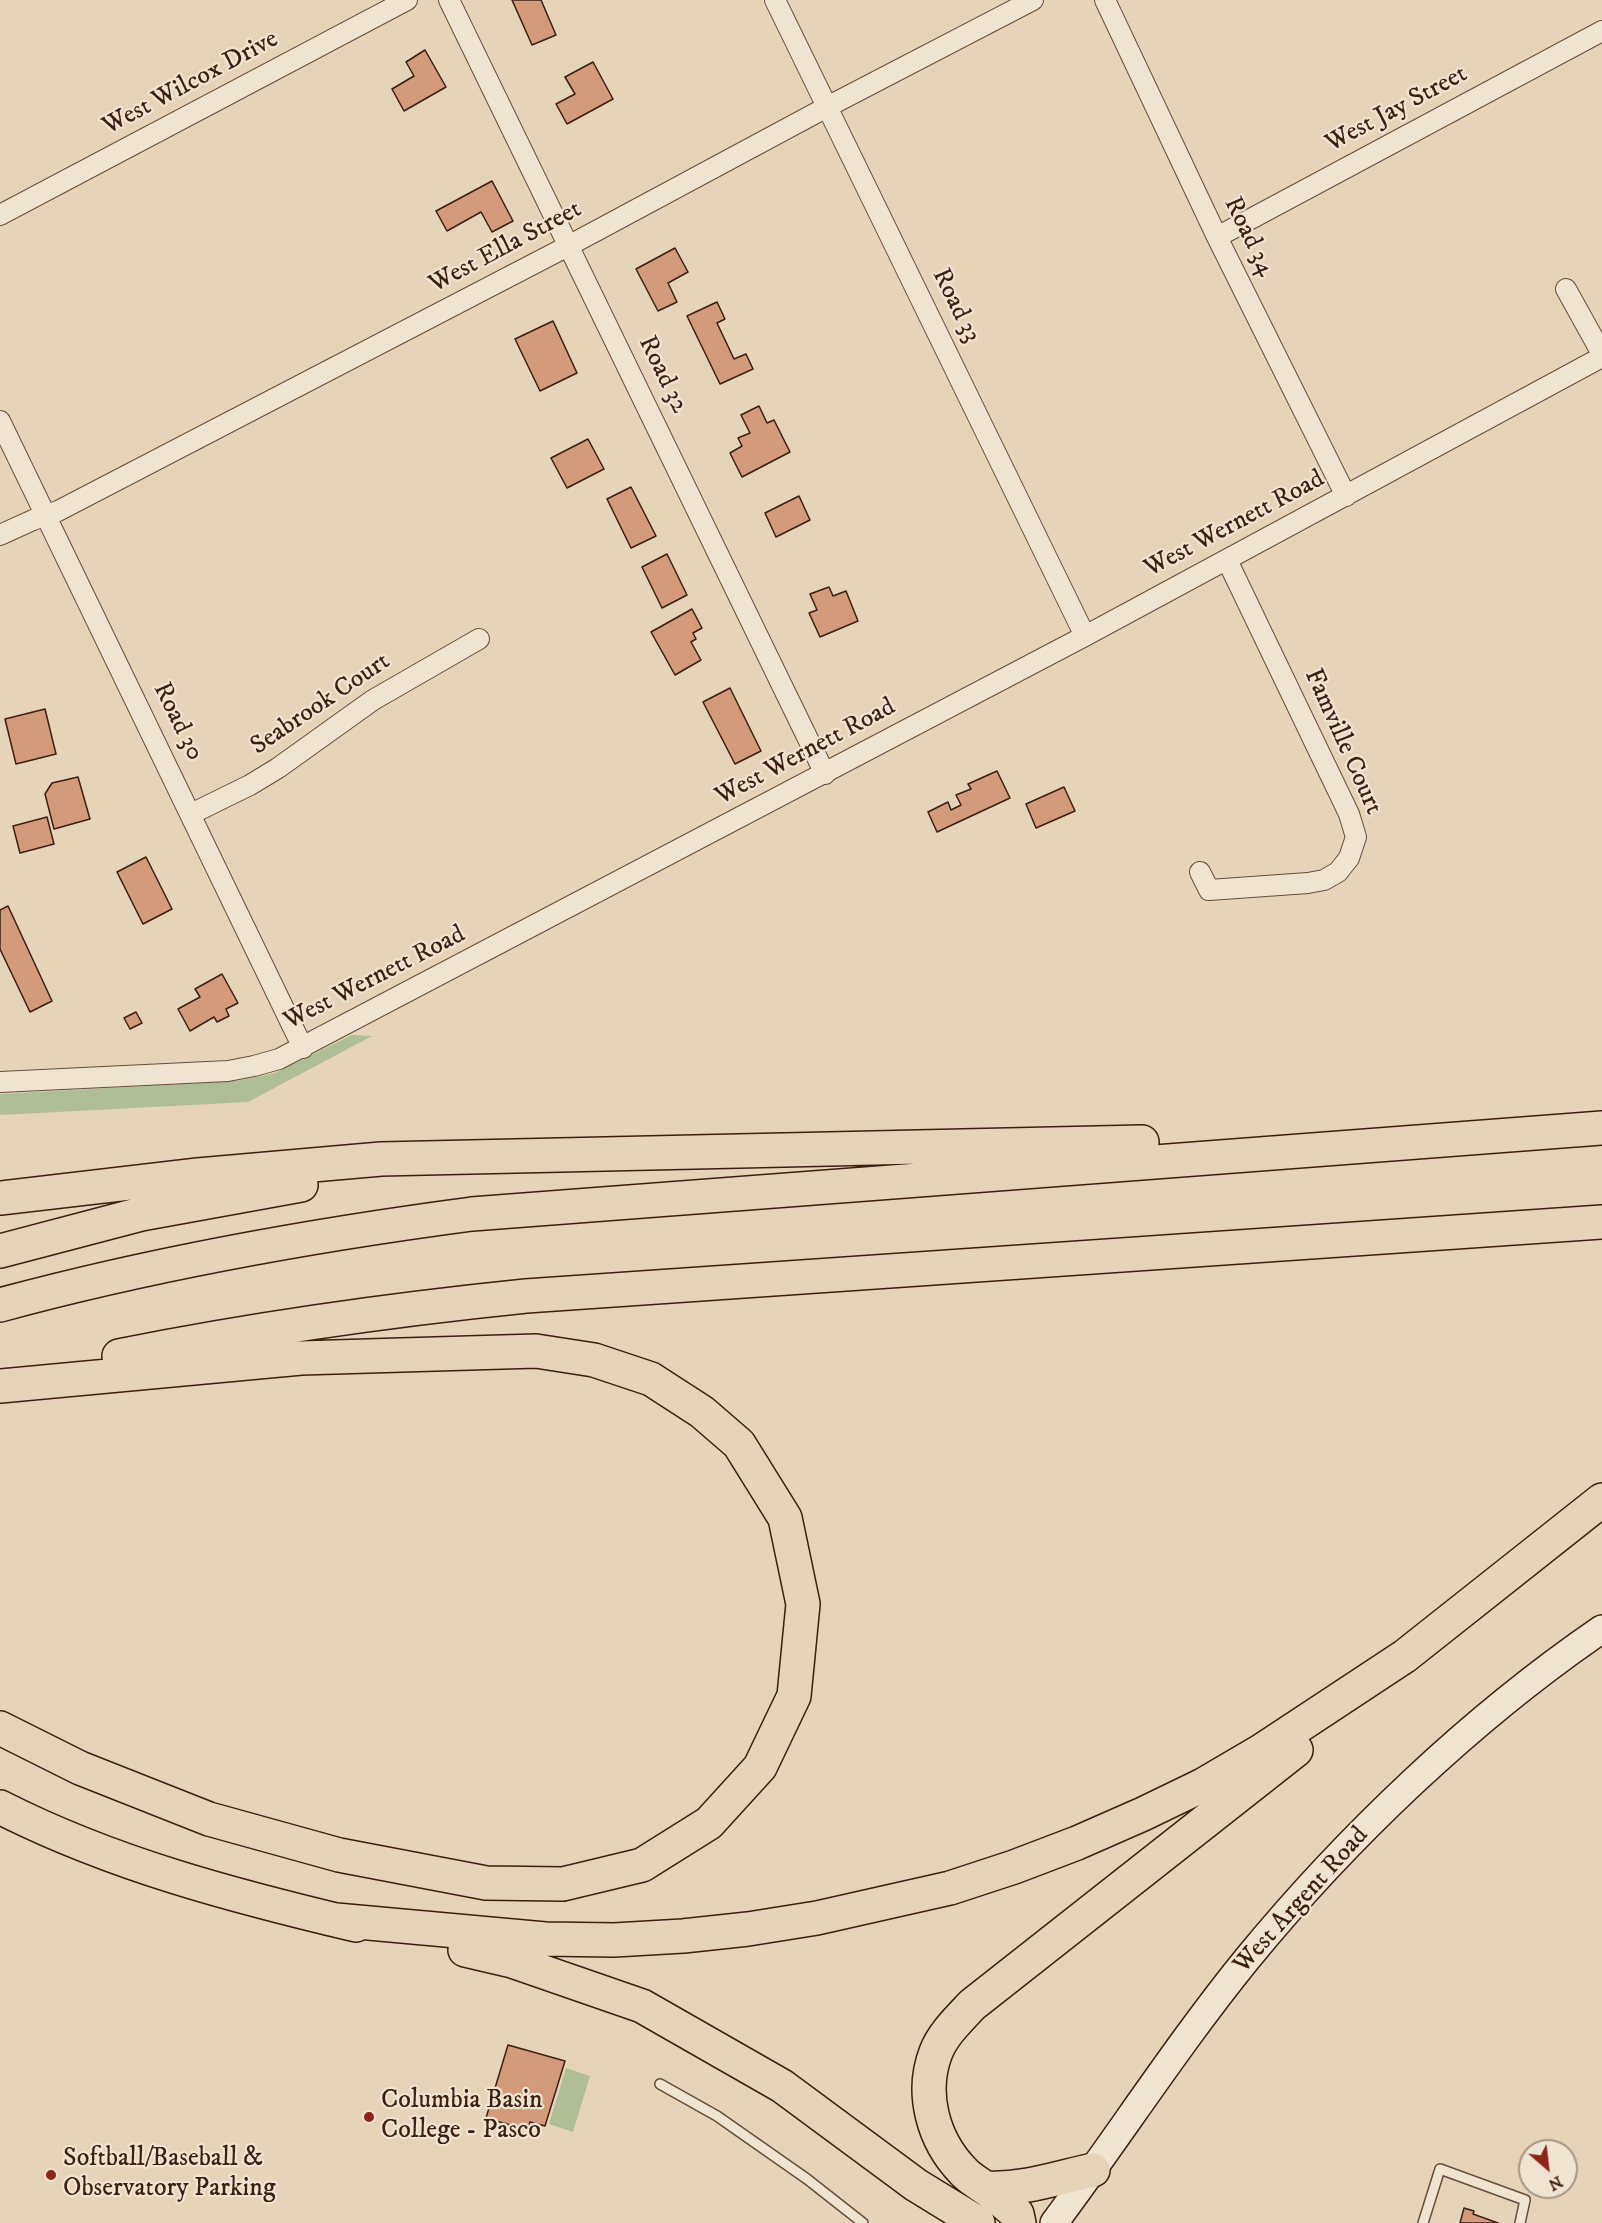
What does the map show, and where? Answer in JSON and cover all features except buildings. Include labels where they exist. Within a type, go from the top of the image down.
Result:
[{"type":"highway","points":[[0,1305],[146,1269],[254,1248],[363,1229],[472,1214],[1602,1128]]},
{"type":"highway","points":[[0,1198],[210,1174],[381,1159],[1514,1134]]},
{"type":"highway","points":[[0,1251],[141,1214],[462,1156]]},
{"type":"highway","points":[[0,1384],[101,1360],[285,1325],[416,1307],[526,1296],[1602,1222]]},
{"type":"highway","points":[[0,1384],[301,1358],[536,1351],[594,1360],[651,1379],[702,1412],[739,1444],[785,1518],[803,1604],[794,1696],[760,1767],[709,1823],[642,1865],[563,1884],[486,1883],[339,1855],[209,1819],[80,1768],[0,1728]]},
{"type":"highway","points":[[336,1920],[544,1940],[614,1940],[748,1929],[817,1918],[950,1888],[1077,1843],[1203,1785],[1261,1751],[1405,1656],[1602,1500]]},
{"type":"highway","points":[[1019,2223],[1017,2214],[974,2181],[952,2158],[935,2126],[930,2109],[931,2070],[936,2051],[947,2033],[984,1994],[1388,1677],[1405,1656]]},
{"type":"highway","points":[[0,1807],[76,1841],[141,1866],[259,1902],[512,1961],[642,2006],[782,2086],[916,2185],[978,2223]]},
{"type":"highway","points":[[986,2188],[1024,2187],[1093,2170]]},
{"type":"highway","points":[[916,2185],[936,2223]]},
{"type":"main road","name":"West Argent Road","points":[[1054,2223],[1223,1990],[1317,1880],[1388,1808],[1453,1747],[1515,1695],[1602,1629]]},
{"type":"street","name":"West Wilcox Drive","points":[[0,215],[407,0]]},
{"type":"street","name":"Road 32","points":[[449,0],[825,774]]},
{"type":"street","name":"Road 33","points":[[775,0],[1085,636]]},
{"type":"street","name":"West Ella Street","points":[[0,535],[58,511],[570,246],[827,107],[1033,0]]},
{"type":"street","name":"Road 34","points":[[1105,0],[1217,237],[1346,496]]},
{"type":"street","name":"West Jay Street","points":[[1217,237],[1602,31]]},
{"type":"street","points":[[1566,289],[1602,355]]},
{"type":"street","name":"West Wernett Road","points":[[0,1082],[228,1071],[279,1059],[1085,636],[1602,355]]},
{"type":"street","name":"Road 30","points":[[0,421],[303,1048]]},
{"type":"street","name":"Famville Court","points":[[1200,872],[1209,890],[1324,880],[1338,872],[1349,858],[1356,837],[1349,814],[1227,560]]},
{"type":"street","name":"Seabrook Court","points":[[191,814],[250,785],[278,768],[373,700],[479,639]]},
{"type":"lane","points":[[660,2085],[717,2115],[807,2179],[863,2223]]},
{"type":"lane","points":[[1423,2223],[1440,2169],[1525,2200],[1520,2223]]},
{"type":"green space","points":[[352,1035],[372,1036],[248,1102],[0,1115],[0,1094],[236,1081],[275,1073]]},
{"type":"green space","points":[[566,2068],[590,2076],[573,2132],[549,2124]]},
{"type":"place","name":"Columbia Basin College - Pasco","points":[[369,2117]]},
{"type":"place","name":"Softball/Baseball & Observatory Parking","points":[[51,2175]]}]
